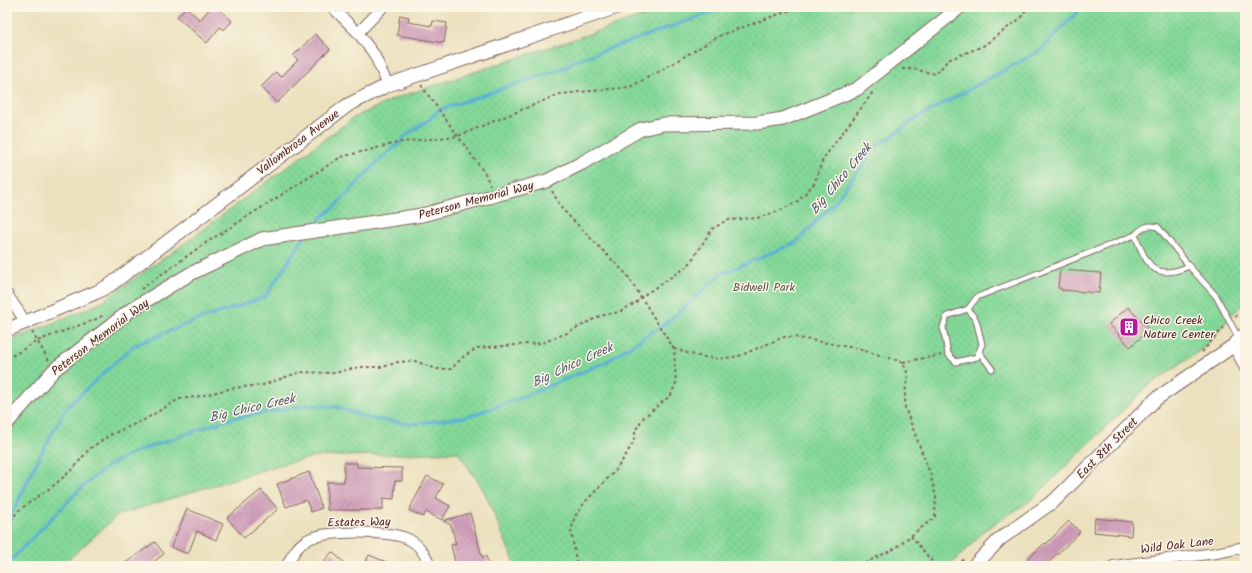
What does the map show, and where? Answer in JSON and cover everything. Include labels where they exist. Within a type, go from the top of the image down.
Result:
[{"type":"street","points":[[332,7],[358,33],[374,54],[388,85]]},
{"type":"street","points":[[358,33],[383,7]]},
{"type":"street","name":"Vallombrosa Avenue","points":[[7,330],[25,321],[97,292],[110,285],[348,105],[388,85],[617,7]]},
{"type":"street","name":"Peterson Memorial Way","points":[[7,423],[54,370],[132,309],[190,274],[262,239],[422,216],[547,181],[641,129],[663,124],[757,123],[783,119],[857,89],[960,7]]},
{"type":"street","points":[[7,294],[25,321]]},
{"type":"street","points":[[1239,340],[1240,356],[1245,368]]},
{"type":"street","name":"East 8th Street","points":[[974,566],[1000,539],[1055,500],[1156,399],[1239,340]]},
{"type":"street","name":"Estates Way","points":[[287,566],[297,548],[308,539],[338,533],[397,534],[411,540],[417,545],[430,566]]},
{"type":"street","name":"Wild Oak Lane","points":[[1113,566],[1216,553],[1245,547]]},
{"type":"lane","points":[[968,308],[976,320],[982,344],[977,357],[956,362],[948,354],[943,328],[947,316],[968,308],[977,297],[1135,235],[1150,225],[1158,227],[1189,266],[1216,296],[1239,340]]},
{"type":"lane","points":[[1135,235],[1144,256],[1154,269],[1164,272],[1176,272],[1189,266]]},
{"type":"lane","points":[[979,352],[992,369]]},
{"type":"path","points":[[140,290],[204,244],[341,157],[401,142],[458,136],[560,94],[630,87],[721,35],[799,7]]},
{"type":"path","points":[[883,68],[913,69],[936,74],[948,60],[983,46],[1022,17],[1027,7]]},
{"type":"path","points":[[415,76],[486,175],[495,195]]},
{"type":"path","points":[[7,524],[19,510],[54,486],[73,469],[89,449],[110,435],[144,420],[178,399],[196,397],[233,388],[263,385],[300,372],[334,373],[360,367],[382,367],[398,362],[415,361],[436,369],[451,369],[463,357],[477,348],[542,343],[567,333],[600,316],[619,312],[636,303],[641,297],[688,266],[712,229],[727,220],[757,218],[779,211],[798,201],[814,184],[823,159],[872,94],[874,88]]},
{"type":"path","points":[[547,181],[562,209],[627,275],[674,349],[676,383],[671,395],[644,417],[636,429],[633,443],[624,458],[615,471],[585,502],[576,516],[571,531],[577,566]]},
{"type":"path","points":[[7,359],[37,341],[99,318],[104,314]]},
{"type":"path","points":[[25,321],[54,370]]},
{"type":"path","points":[[674,349],[698,356],[719,359],[739,356],[784,337],[794,337],[855,348],[903,362],[948,354]]},
{"type":"path","points":[[858,566],[894,549],[935,517],[936,497],[930,473],[905,408],[905,393],[908,375],[903,362]]},
{"type":"path","points":[[911,536],[936,566]]},
{"type":"green space","name":"Bidwell Park","points":[[671,7],[1245,7],[1245,302],[1202,349],[1149,385],[1030,501],[986,529],[950,566],[516,566],[484,491],[458,452],[314,457],[279,465],[118,515],[61,566],[7,566],[7,342],[98,304],[174,251],[353,118],[396,98]]},
{"type":"building","points":[[186,7],[200,20],[211,7],[216,7],[232,21],[224,30],[220,27],[207,43],[177,17]]},
{"type":"building","points":[[400,15],[409,17],[408,22],[432,26],[433,21],[447,23],[444,43],[397,35]]},
{"type":"building","points":[[315,34],[330,49],[277,103],[261,87],[276,72],[281,77],[298,60],[293,56]]},
{"type":"building","points":[[1060,270],[1101,273],[1099,293],[1061,290],[1061,288],[1058,288]]},
{"type":"building","name":"Chico Creek Nature Center","points":[[1128,307],[1149,330],[1130,347],[1109,324]]},
{"type":"building","points":[[344,463],[357,463],[357,467],[402,468],[402,481],[395,481],[394,499],[383,498],[383,510],[327,510],[327,482],[344,482]]},
{"type":"building","points":[[309,472],[322,508],[311,512],[306,500],[286,507],[277,484]]},
{"type":"building","points":[[427,476],[443,484],[436,498],[450,506],[442,520],[426,512],[423,517],[409,510]]},
{"type":"building","points":[[261,490],[278,509],[244,538],[227,518]]},
{"type":"building","points":[[187,509],[223,524],[216,540],[197,531],[188,554],[171,547]]},
{"type":"building","points":[[470,513],[482,557],[486,556],[489,566],[456,566],[451,545],[456,544],[451,525],[443,521]]},
{"type":"building","points":[[1095,518],[1132,522],[1131,536],[1094,532]]},
{"type":"building","points":[[1069,521],[1080,532],[1045,566],[1032,566],[1026,560],[1045,543],[1046,544]]},
{"type":"building","points":[[155,542],[164,554],[148,566],[121,566]]},
{"type":"building","points":[[332,552],[348,566],[330,566],[324,561]]},
{"type":"building","points":[[369,555],[396,566],[364,566]]},
{"type":"waterway","points":[[317,226],[319,225],[319,219],[334,208],[380,159],[401,142],[405,136],[430,119],[439,110],[567,67],[572,62],[712,12],[731,7]]},
{"type":"waterway","name":"Big Chico Creek","points":[[7,564],[81,488],[108,466],[135,452],[229,419],[308,405],[337,407],[368,418],[411,424],[466,417],[518,399],[606,362],[670,320],[721,274],[797,242],[835,202],[876,147],[917,118],[1041,50],[1077,12],[1078,7]]},
{"type":"waterway","points":[[7,529],[12,514],[34,467],[66,408],[133,346],[192,322],[265,297],[305,236]]},
{"type":"place","name":"Chico Creek Nature Center","points":[[1129,327]]}]
